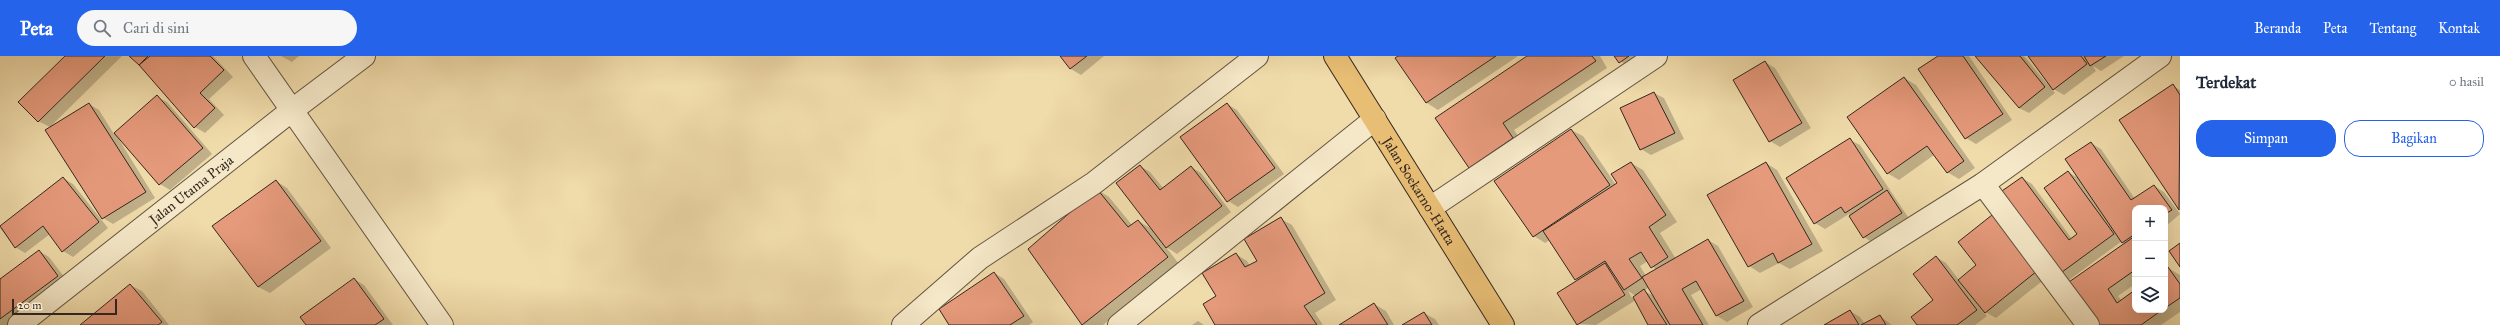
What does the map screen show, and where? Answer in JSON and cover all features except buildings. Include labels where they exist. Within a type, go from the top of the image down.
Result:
[{"type":"main road","name":"Jalan Soekarno-Hatta","points":[[1335,56],[1503,325]]},
{"type":"street","points":[[254,56],[442,325]]},
{"type":"street","name":"Jalan Utama Praja","points":[[18,325],[291,111],[364,56]]},
{"type":"street","points":[[903,325],[980,258],[1094,183],[1257,56]]},
{"type":"street","points":[[1430,208],[1656,56]]},
{"type":"street","points":[[1759,325],[1983,184],[2160,56]]},
{"type":"street","points":[[1119,325],[1375,119]]},
{"type":"street","points":[[1983,184],[2088,325]]}]
